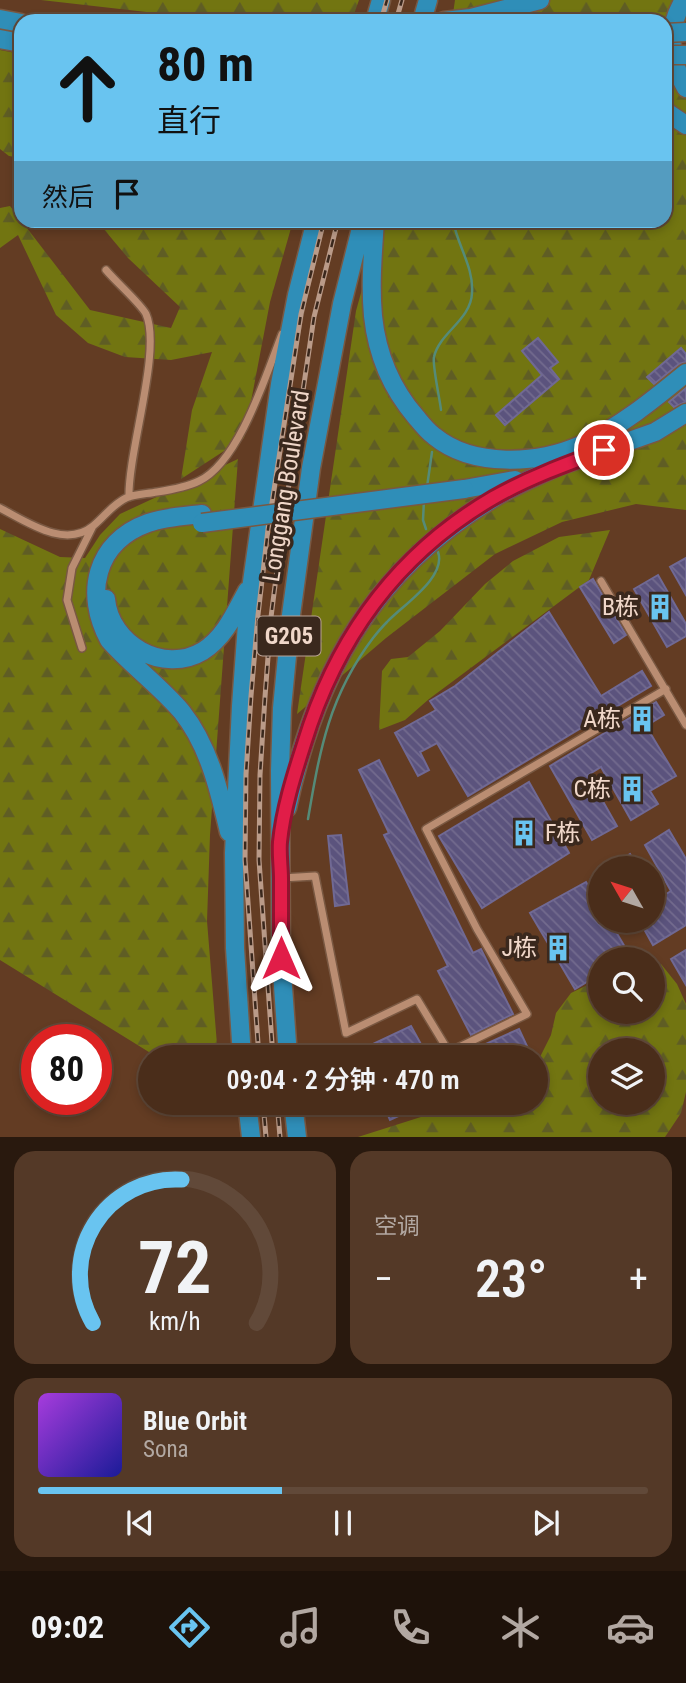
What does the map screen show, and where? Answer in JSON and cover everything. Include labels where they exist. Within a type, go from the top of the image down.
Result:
[{"type":"highway","points":[[486,14],[540,0]]},
{"type":"highway","points":[[672,42],[676,12],[684,0]]},
{"type":"highway","points":[[672,54],[676,71],[686,88]]},
{"type":"highway","name":"Longgang Boulevard","points":[[241,1045],[235,948],[234,853],[240,706],[248,610],[280,384],[314,228]]},
{"type":"highway","name":"Longgang Boulevard","points":[[287,1045],[281,958],[282,708],[291,614],[311,468],[342,304],[361,228]]},
{"type":"highway","points":[[375,228],[373,318],[380,353],[402,401],[419,420],[434,436],[455,449],[481,456],[531,458],[578,446]]},
{"type":"highway","points":[[463,485],[538,465],[601,435],[644,407],[686,373]]},
{"type":"highway","points":[[234,853],[213,772],[198,736],[180,710],[108,640],[101,626],[96,607],[98,573],[105,556],[124,537],[148,523],[524,478],[655,432],[686,413]]},
{"type":"highway","points":[[280,842],[309,725],[338,656],[377,598],[423,548],[492,499],[554,468]]},
{"type":"highway","points":[[202,518],[150,533],[136,541],[115,564],[106,592],[107,607],[112,621],[129,642],[161,660],[175,661],[202,652],[224,632],[255,575]]},
{"type":"highway","points":[[248,1115],[251,1137]]},
{"type":"highway","points":[[294,1115],[297,1137]]},
{"type":"street","points":[[106,270],[145,313],[150,332],[147,369],[128,476],[129,497]]},
{"type":"street","points":[[82,648],[67,600],[72,568],[92,527],[111,507],[129,497],[200,481],[227,458],[254,405],[298,295]]},
{"type":"street","points":[[0,508],[48,532],[74,536],[92,527]]},
{"type":"street","points":[[601,581],[686,725]]},
{"type":"street","points":[[281,878],[315,876],[346,1033],[417,999],[449,1052],[527,1014],[477,929],[426,829],[666,689]]},
{"type":"green space","points":[[41,0],[359,0],[354,14],[164,14]]},
{"type":"green space","points":[[455,0],[686,0],[686,21],[672,21],[672,14],[453,14]]},
{"type":"green space","points":[[0,50],[14,53],[14,157],[0,149]]},
{"type":"green space","points":[[672,68],[686,68],[686,510],[636,504],[562,522],[495,554],[386,638],[297,714],[356,311],[379,228],[672,228]]},
{"type":"green space","points":[[10,206],[14,211],[14,228],[27,228],[90,310],[171,328],[180,307],[128,258],[103,228],[291,228],[270,302],[244,438],[181,479],[192,410],[212,352],[171,360],[125,357],[88,343],[56,315],[18,235],[0,248],[0,208]]},
{"type":"green space","points":[[238,459],[210,835],[207,921],[217,1045],[138,1045],[112,1029],[112,1024],[104,1024],[0,960],[0,529],[60,557],[85,558],[100,535],[120,514]]},
{"type":"green space","points":[[610,530],[589,580],[429,699],[405,720],[379,730],[382,671],[391,659],[408,657],[440,631],[485,584],[513,561],[559,537]]},
{"type":"green space","points":[[665,969],[677,984],[686,1004],[686,1092],[681,1113],[665,1137],[358,1137],[427,1115],[548,1115],[546,1045],[556,1013],[571,993],[588,985],[588,1024],[665,1024]]},
{"type":"building","points":[[538,338],[558,362],[550,368],[559,379],[505,425],[496,415],[542,375],[522,351]]},
{"type":"building","points":[[681,348],[686,354],[686,362],[679,364],[654,384],[647,377]]},
{"type":"building","points":[[686,388],[686,402],[674,407],[669,402]]},
{"type":"building","points":[[686,558],[686,595],[670,567]]},
{"type":"building","name":"B栋","points":[[658,575],[686,624],[686,636],[667,647],[634,589]]},
{"type":"building","points":[[593,579],[626,635],[614,643],[580,587]]},
{"type":"building","points":[[549,612],[601,696],[642,671],[651,686],[468,796],[437,743],[420,752],[429,770],[418,776],[395,733],[436,710],[430,701],[455,686]]},
{"type":"building","name":"C栋","points":[[656,702],[664,715],[646,726],[676,776],[650,791],[658,804],[631,820],[601,767],[588,775],[617,826],[592,840],[550,766]]},
{"type":"building","points":[[379,760],[473,953],[481,949],[513,1014],[471,1035],[438,971],[448,966],[384,835],[389,833],[359,770]]},
{"type":"building","points":[[529,782],[569,853],[482,908],[439,836]]},
{"type":"building","points":[[669,830],[686,859],[686,925],[653,945],[646,933],[665,933],[665,895],[671,891],[665,880],[665,856],[651,856],[645,845]]},
{"type":"building","points":[[341,835],[349,904],[335,906],[328,836]]},
{"type":"building","points":[[586,882],[588,933],[617,933],[625,947],[588,947],[588,981],[575,989],[530,913]]},
{"type":"building","points":[[686,950],[686,985],[671,959]]},
{"type":"building","points":[[411,1026],[421,1045],[374,1045]]},
{"type":"building","points":[[519,1029],[526,1045],[484,1045]]},
{"type":"building","points":[[388,1115],[401,1115],[390,1120]]},
{"type":"waterway","points":[[441,410],[434,357],[437,348],[466,311],[472,293],[468,265],[455,228]]},
{"type":"waterway","points":[[427,487],[432,452]]},
{"type":"waterway","points":[[424,500],[423,520],[426,529]]},
{"type":"waterway","points":[[308,819],[328,724],[346,681],[378,632],[430,581],[439,561],[438,552]]},
{"type":"railway","points":[[383,14],[387,0]]},
{"type":"railway","points":[[398,14],[402,0]]},
{"type":"railway","points":[[258,1045],[245,860],[246,774],[251,696],[268,529],[301,314],[322,228]]},
{"type":"railway","points":[[272,1045],[259,860],[260,775],[271,617],[314,317],[336,228]]},
{"type":"railway","points":[[264,1115],[266,1137]]},
{"type":"railway","points":[[278,1115],[280,1137]]},
{"type":"place","name":"B栋","points":[[660,607]]},
{"type":"place","name":"A栋","points":[[642,719]]},
{"type":"place","name":"C栋","points":[[632,789]]},
{"type":"place","name":"F栋","points":[[524,833]]},
{"type":"place","name":"J栋","points":[[558,948]]},
{"type":"route","points":[[281,958],[280,842],[290,796],[309,725],[322,691],[355,628],[377,598],[423,548],[463,519],[521,483],[604,450]]}]
